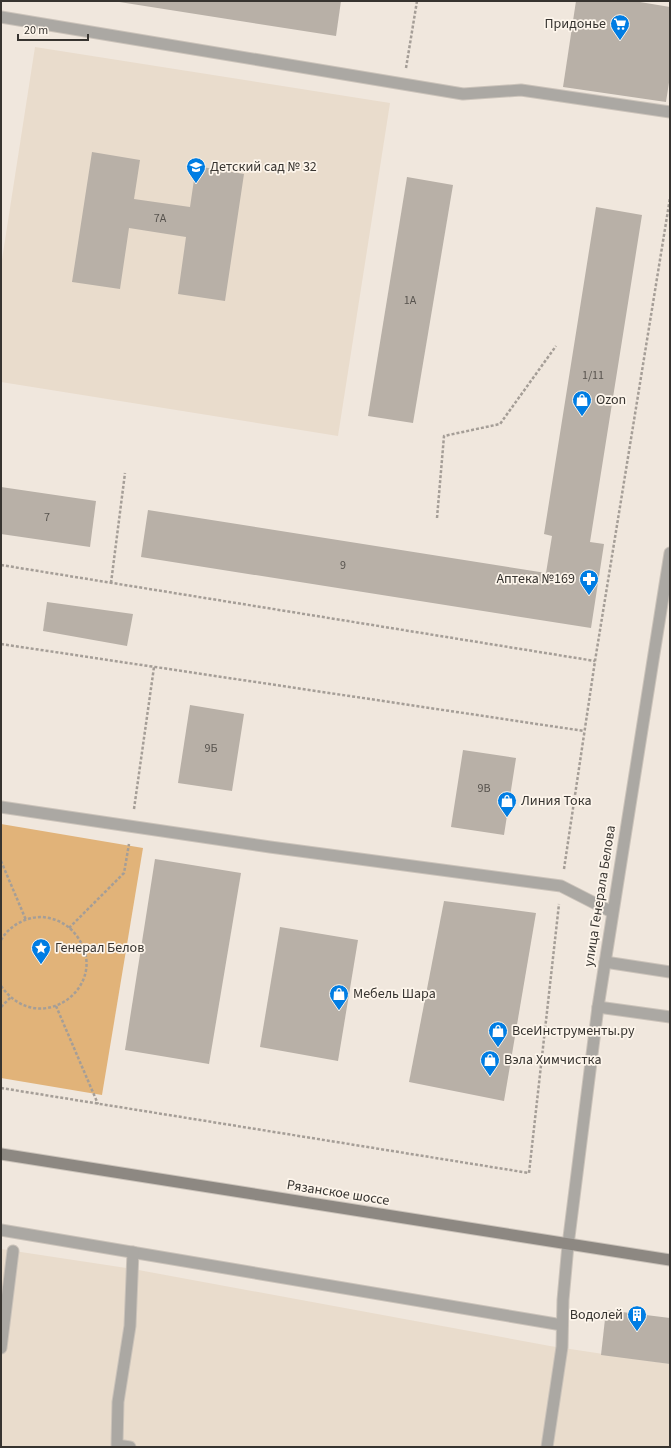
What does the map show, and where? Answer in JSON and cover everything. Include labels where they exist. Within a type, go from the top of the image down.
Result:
[{"type":"main road","name":"Рязанское шоссе","points":[[1,1154],[670,1260]]},
{"type":"street","points":[[1,17],[463,94],[521,90],[670,112]]},
{"type":"street","name":"улица Генерала Белова","points":[[547,1447],[562,1347],[563,1300],[568,1245],[598,1007],[670,553]]},
{"type":"street","points":[[1,807],[131,827],[561,886],[612,912]]},
{"type":"street","points":[[605,962],[670,972]]},
{"type":"street","points":[[598,1007],[670,1017]]},
{"type":"street","points":[[1,1230],[562,1325]]},
{"type":"street","points":[[1,1348],[4,1305],[13,1250]]},
{"type":"street","points":[[130,1447],[117,1445],[118,1402],[130,1326],[133,1252]]},
{"type":"path","points":[[404,84],[417,1]]},
{"type":"path","points":[[1,1088],[529,1173],[561,886],[595,661],[670,198]]},
{"type":"path","points":[[437,518],[444,436],[500,424],[556,346]]},
{"type":"path","points":[[111,583],[125,473]]},
{"type":"path","points":[[1,565],[595,661]]},
{"type":"path","points":[[1,644],[584,731]]},
{"type":"path","points":[[69,928],[124,873],[154,667]]},
{"type":"path","points":[[1,861],[26,920]]},
{"type":"path","points":[[1,940],[10,929],[20,922],[39,917],[47,917],[58,921],[73,931],[80,940],[85,952],[86,964],[85,976],[80,987],[62,1004],[56,1006],[39,1009],[27,1007],[11,997],[1,986]]},
{"type":"path","points":[[1,1007],[11,997]]},
{"type":"path","points":[[56,1006],[99,1104]]},
{"type":"shaded area","name":"Детский сад № 32","points":[[35,47],[390,103],[338,436],[1,382],[1,266]]},
{"type":"shaded area","points":[[1,824],[143,848],[102,1095],[1,1078]]},
{"type":"shaded area","points":[[1,1249],[133,1269],[550,1346],[670,1364],[670,1447],[1,1447]]},
{"type":"building","points":[[113,1],[341,1],[336,36]]},
{"type":"building","name":"Придонье","points":[[576,1],[634,1],[670,7],[670,76],[666,102],[563,87]]},
{"type":"building","points":[[92,152],[140,160],[134,199],[190,207],[196,166],[244,174],[225,301],[178,294],[186,237],[129,228],[120,289],[72,282]]},
{"type":"building","points":[[407,177],[453,185],[413,423],[368,416]]},
{"type":"building","points":[[596,207],[642,215],[590,542],[604,544],[591,628],[141,557],[148,510],[546,573],[552,536],[544,534]]},
{"type":"building","points":[[1,487],[96,501],[90,547],[1,534]]},
{"type":"building","points":[[47,602],[133,614],[127,646],[43,631]]},
{"type":"building","points":[[190,705],[244,714],[232,791],[178,783]]},
{"type":"building","points":[[463,750],[516,758],[504,835],[451,827]]},
{"type":"building","points":[[155,859],[241,873],[209,1064],[125,1050]]},
{"type":"building","points":[[444,901],[536,913],[504,1101],[409,1082]]},
{"type":"building","points":[[280,927],[358,940],[338,1061],[260,1047]]},
{"type":"building","name":"Водолей","points":[[606,1310],[670,1318],[670,1364],[601,1355]]},
{"type":"place","name":"Придонье","points":[[620,41]]},
{"type":"place","name":"Детский сад № 32","points":[[196,184]]},
{"type":"place","name":"Ozon","points":[[582,417]]},
{"type":"place","name":"Аптека №169","points":[[589,596]]},
{"type":"place","name":"Линия Тока","points":[[507,818]]},
{"type":"place","name":"Генерал Белов","points":[[41,965]]},
{"type":"place","name":"Мебель Шара","points":[[339,1011]]},
{"type":"place","name":"ВсеИнструменты.ру","points":[[498,1048]]},
{"type":"place","name":"Вэла Химчистка","points":[[490,1077]]},
{"type":"place","name":"Водолей","points":[[637,1332]]}]
